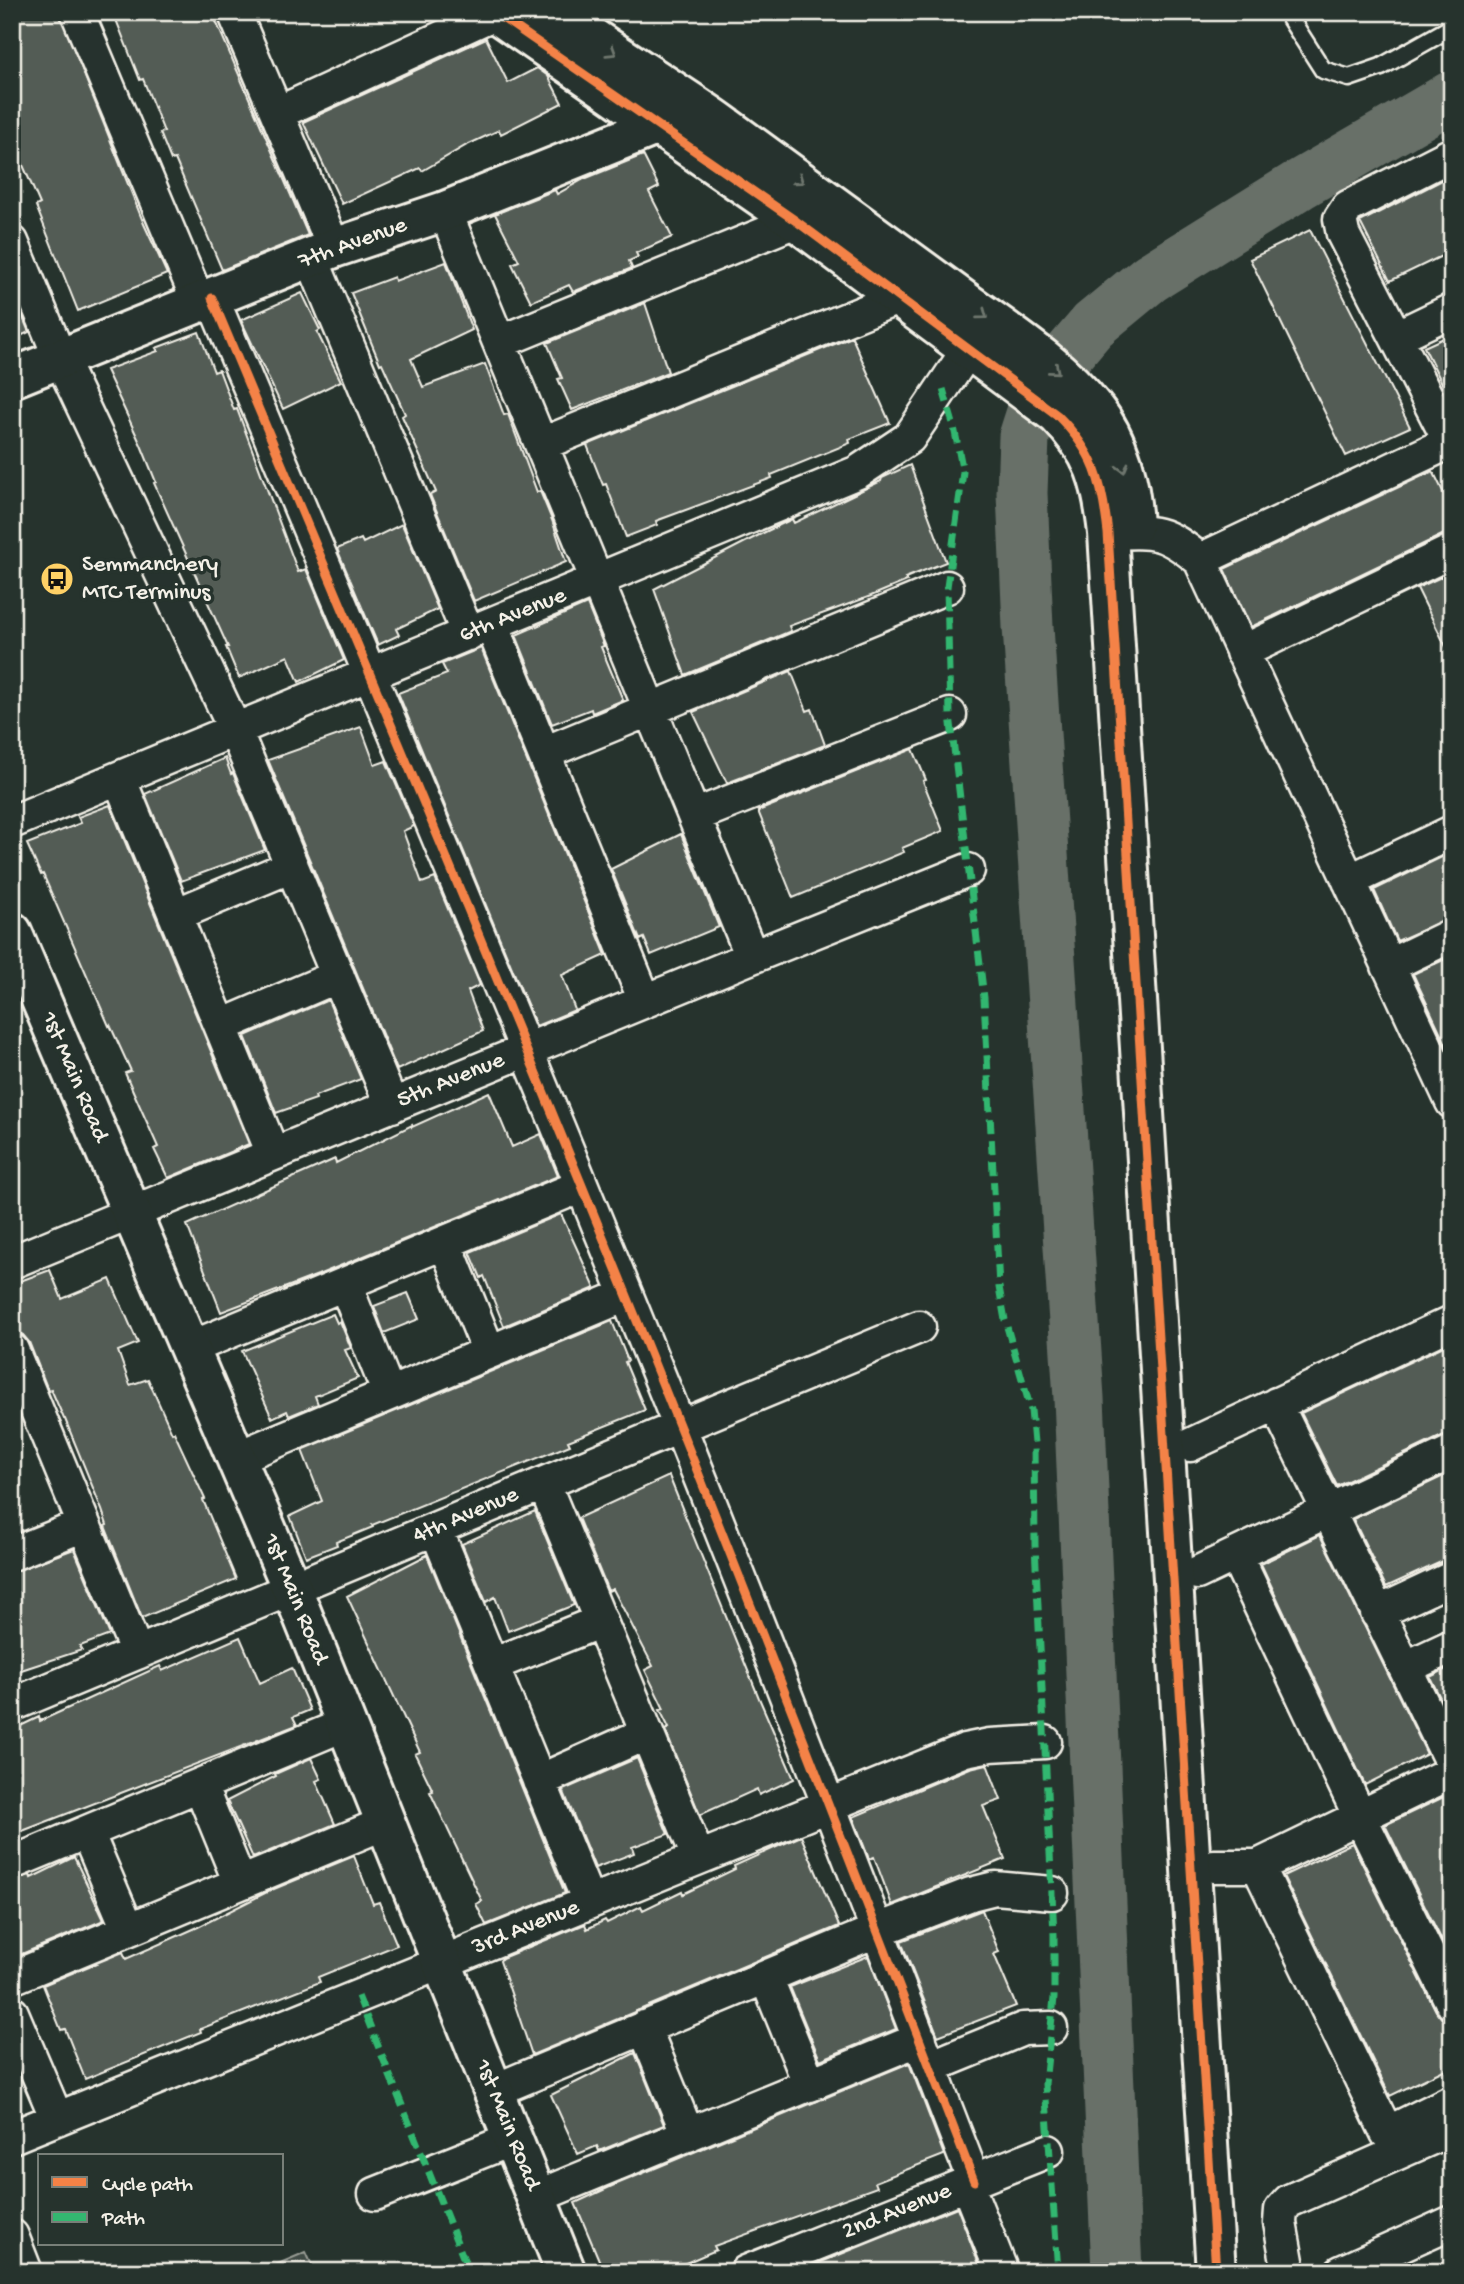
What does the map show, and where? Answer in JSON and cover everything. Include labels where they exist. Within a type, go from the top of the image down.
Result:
[{"type":"street","points":[[77,12],[370,674],[626,1295],[878,1930],[925,2053],[1002,2272]]},
{"type":"street","points":[[234,12],[278,113],[323,253],[480,629],[544,753],[645,1001]]},
{"type":"street","points":[[556,12],[605,48],[681,95],[1013,337],[1071,383],[1085,421]]},
{"type":"street","points":[[278,113],[494,13],[796,220],[1057,415],[1085,421],[1110,431],[1124,468],[1121,533],[1216,2272]]},
{"type":"street","points":[[658,125],[681,95]]},
{"type":"street","name":"7th Avenue","points":[[12,379],[323,253],[446,211],[658,125]]},
{"type":"street","points":[[1200,560],[1451,443],[1343,234],[1340,219],[1348,207],[1452,153]]},
{"type":"street","points":[[446,211],[752,957]]},
{"type":"street","points":[[500,342],[796,220]]},
{"type":"street","points":[[12,242],[60,358],[235,730],[392,1106]]},
{"type":"street","points":[[542,444],[898,298]]},
{"type":"street","points":[[1396,337],[1452,310]]},
{"type":"street","name":"6th Avenue","points":[[12,822],[858,472],[909,438],[981,360]]},
{"type":"street","points":[[1121,533],[1151,532],[1166,535],[1200,560],[1388,966],[1444,1065],[1452,1102]]},
{"type":"street","points":[[1121,533],[1190,1445],[1238,2272]]},
{"type":"street","points":[[1242,652],[1452,551]]},
{"type":"street","points":[[544,753],[947,587]]},
{"type":"street","points":[[694,816],[950,715]]},
{"type":"street","points":[[119,778],[273,1154]]},
{"type":"street","points":[[1349,881],[1452,832]]},
{"type":"street","points":[[175,915],[292,866]]},
{"type":"street","name":"5th Avenue","points":[[12,1262],[968,870]]},
{"type":"street","name":"1st Main Road","points":[[12,932],[292,1589],[566,2272]]},
{"type":"street","points":[[1388,966],[1452,935]]},
{"type":"street","points":[[221,1026],[338,976]]},
{"type":"street","points":[[190,1348],[581,1186]]},
{"type":"street","points":[[445,1243],[489,1352]]},
{"type":"street","points":[[345,1284],[389,1394]]},
{"type":"street","points":[[236,1458],[626,1295]]},
{"type":"street","points":[[1190,1445],[1452,1322]]},
{"type":"street","name":"4th Avenue","points":[[12,1705],[919,1328]]},
{"type":"street","points":[[12,1350],[25,1418],[84,1525],[137,1653]]},
{"type":"street","points":[[1276,1404],[1452,1763]]},
{"type":"street","points":[[1197,1573],[1452,1452]]},
{"type":"street","points":[[544,1484],[698,1857]]},
{"type":"street","points":[[12,1554],[84,1525]]},
{"type":"street","points":[[436,1529],[589,1902]]},
{"type":"street","points":[[1236,1555],[1452,2003]]},
{"type":"street","points":[[1377,1612],[1452,1577]]},
{"type":"street","points":[[492,1665],[601,1621]]},
{"type":"street","points":[[1405,1668],[1452,1646]]},
{"type":"street","points":[[12,1863],[346,1724]]},
{"type":"street","points":[[539,1781],[647,1733]]},
{"type":"street","name":"3rd Avenue","points":[[12,2137],[965,1751],[990,1745],[1045,1742]]},
{"type":"street","points":[[1214,1866],[1258,1866],[1452,1772]]},
{"type":"street","points":[[200,1785],[240,1883]]},
{"type":"street","points":[[12,1978],[385,1823]]},
{"type":"street","points":[[87,1832],[128,1929]]},
{"type":"street","points":[[1258,1866],[1387,2133],[1452,2101]]},
{"type":"street","points":[[493,2091],[878,1930],[971,1894],[995,1888],[1052,1893]]},
{"type":"street","points":[[766,1977],[810,2085]]},
{"type":"street","points":[[12,2013],[57,2119]]},
{"type":"street","points":[[644,2027],[688,2135]]},
{"type":"street","points":[[536,2197],[810,2085],[1023,2029],[1051,2028]]},
{"type":"street","points":[[1289,2272],[1280,2223],[1281,2210],[1289,2201],[1452,2129]]},
{"type":"street","points":[[375,2194],[513,2139]]},
{"type":"street","name":"2nd Avenue","points":[[747,2272],[1048,2151]]},
{"type":"street","points":[[1341,2272],[1452,2222]]},
{"type":"street","points":[[12,2236],[26,2272]]},
{"type":"lane","points":[[1286,12],[1323,70],[1349,78],[1381,67],[1452,27]]},
{"type":"shaded area","points":[[306,2252],[315,2272],[259,2272]]},
{"type":"building","points":[[12,12],[59,12],[144,224],[167,274],[78,311],[36,206],[40,204],[12,140]]},
{"type":"building","points":[[113,12],[212,12],[308,235],[222,270],[175,159],[171,160],[160,133],[164,132]]},
{"type":"building","points":[[486,38],[508,83],[537,68],[548,76],[562,103],[501,134],[499,130],[467,145],[422,171],[420,168],[342,204],[303,122]]},
{"type":"building","points":[[643,155],[659,187],[649,192],[672,237],[636,253],[638,257],[629,261],[632,268],[573,292],[569,285],[531,302],[512,264],[519,261],[495,214],[555,190],[557,194],[584,179]]},
{"type":"building","points":[[1452,175],[1452,251],[1390,281],[1360,222]]},
{"type":"building","points":[[1310,230],[1410,427],[1346,456],[1250,259]]},
{"type":"building","points":[[446,262],[472,330],[411,359],[423,387],[485,364],[504,415],[508,414],[537,492],[540,491],[552,520],[566,562],[474,601],[430,495],[436,492],[402,416],[405,414],[382,363],[380,364],[351,293],[394,277],[395,281]]},
{"type":"building","points":[[12,291],[29,332],[12,340]]},
{"type":"building","points":[[302,293],[341,381],[283,409],[241,320]]},
{"type":"building","points":[[645,303],[668,372],[572,410],[558,379],[562,378],[547,343]]},
{"type":"building","points":[[199,332],[214,372],[219,370],[234,410],[237,409],[298,572],[306,569],[344,660],[299,682],[288,656],[239,678],[228,647],[154,483],[156,482],[141,445],[106,370]]},
{"type":"building","points":[[1452,334],[1452,403],[1424,347]]},
{"type":"building","points":[[852,337],[890,423],[849,439],[850,443],[771,475],[772,478],[656,521],[657,525],[626,537],[606,484],[603,485],[587,445]]},
{"type":"building","points":[[910,465],[946,562],[905,578],[907,581],[871,596],[789,626],[791,631],[685,675],[654,589],[763,533],[792,519],[794,523]]},
{"type":"building","points":[[1433,471],[1452,510],[1452,533],[1444,534],[1251,627],[1224,569]]},
{"type":"building","points":[[402,524],[438,609],[396,629],[399,635],[378,645],[337,549],[361,539],[363,543]]},
{"type":"building","points":[[1452,572],[1452,659],[1417,588]]},
{"type":"building","points":[[587,604],[623,700],[592,713],[591,709],[552,724],[516,635]]},
{"type":"building","points":[[481,648],[606,955],[562,975],[575,1010],[536,1026],[398,693],[447,674],[442,664]]},
{"type":"building","points":[[791,671],[807,711],[812,709],[825,745],[727,783],[693,712]]},
{"type":"building","points":[[361,727],[375,765],[386,761],[414,826],[403,831],[422,883],[435,878],[480,985],[468,991],[483,1031],[397,1070],[268,760]]},
{"type":"building","points":[[913,749],[943,831],[902,848],[904,852],[793,898],[758,811]]},
{"type":"building","points":[[225,758],[265,850],[181,881],[145,794]]},
{"type":"building","points":[[110,805],[249,1144],[168,1178],[154,1149],[158,1147],[125,1073],[131,1071],[27,844],[81,823],[78,817]]},
{"type":"building","points":[[681,834],[719,927],[651,955],[644,938],[640,940],[611,869]]},
{"type":"building","points":[[1452,852],[1452,917],[1397,941],[1374,890]]},
{"type":"building","points":[[1452,956],[1452,1057],[1413,974]]},
{"type":"building","points":[[328,1000],[361,1079],[276,1113],[245,1036]]},
{"type":"building","points":[[489,1092],[512,1147],[541,1134],[558,1176],[221,1312],[187,1225],[335,1159],[336,1163],[412,1125]]},
{"type":"building","points":[[561,1214],[595,1288],[504,1326],[484,1276],[481,1278],[470,1252]]},
{"type":"building","points":[[50,1270],[62,1299],[110,1279],[138,1343],[118,1351],[130,1385],[148,1379],[205,1499],[203,1500],[236,1579],[142,1618],[65,1419],[51,1389],[48,1390],[29,1342],[23,1335],[12,1332],[12,1284]]},
{"type":"building","points":[[408,1293],[419,1319],[384,1333],[374,1306]]},
{"type":"building","points":[[333,1314],[337,1323],[340,1321],[351,1348],[345,1350],[358,1378],[315,1396],[318,1404],[289,1416],[287,1411],[272,1418],[242,1351]]},
{"type":"building","points":[[612,1321],[645,1410],[568,1441],[570,1445],[372,1525],[373,1527],[336,1542],[337,1545],[306,1557],[290,1516],[322,1501],[302,1450]]},
{"type":"building","points":[[1452,1342],[1452,1434],[1444,1435],[1337,1486],[1301,1413]]},
{"type":"building","points":[[1452,1472],[1452,1557],[1386,1587],[1353,1519]]},
{"type":"building","points":[[669,1476],[794,1779],[759,1795],[757,1789],[700,1815],[665,1730],[669,1728],[660,1710],[664,1709],[645,1670],[653,1666],[613,1589],[608,1591],[578,1518]]},
{"type":"building","points":[[535,1511],[574,1605],[508,1631],[495,1597],[486,1602],[462,1544]]},
{"type":"building","points":[[1320,1535],[1427,1754],[1365,1785],[1261,1564]]},
{"type":"building","points":[[74,1549],[110,1635],[80,1646],[82,1650],[12,1673],[12,1623],[22,1619],[12,1594],[12,1572]]},
{"type":"building","points":[[427,1555],[565,1893],[486,1925],[476,1904],[482,1901],[430,1792],[433,1791],[415,1754],[420,1752],[347,1596]]},
{"type":"building","points":[[240,1637],[260,1683],[292,1668],[310,1710],[293,1717],[297,1725],[12,1835],[12,1730],[39,1717],[40,1721],[160,1666],[162,1671]]},
{"type":"building","points":[[1452,1666],[1452,1722],[1430,1677]]},
{"type":"building","points":[[311,1758],[321,1779],[316,1781],[335,1824],[253,1858],[227,1801],[276,1776],[275,1774]]},
{"type":"building","points":[[637,1758],[668,1834],[632,1847],[634,1853],[595,1868],[563,1790]]},
{"type":"building","points":[[987,1764],[1001,1800],[983,1806],[1005,1859],[892,1905],[874,1857],[869,1859],[853,1817],[970,1768]]},
{"type":"building","points":[[1452,1793],[1452,1961],[1385,1825]]},
{"type":"building","points":[[801,1836],[839,1926],[532,2055],[500,1961],[502,1958],[585,1924],[587,1929],[605,1920],[607,1923],[641,1906],[643,1910],[682,1891],[683,1894],[735,1869],[734,1866]]},
{"type":"building","points":[[1352,1843],[1436,2011],[1442,2019],[1452,2021],[1452,2066],[1390,2096],[1283,1876]]},
{"type":"building","points":[[354,1856],[373,1904],[379,1902],[397,1945],[318,1977],[320,1982],[200,2029],[201,2032],[85,2079],[65,2029],[61,2030],[43,1985],[123,1952],[126,1959],[269,1891]]},
{"type":"building","points":[[74,1857],[104,1920],[12,1958],[12,1881],[30,1875],[31,1878]]},
{"type":"building","points":[[982,1910],[999,1952],[994,1954],[1016,2006],[938,2036],[901,1941]]},
{"type":"building","points":[[868,1956],[896,2029],[820,2060],[790,1987]]},
{"type":"building","points":[[635,2053],[664,2125],[599,2151],[597,2146],[578,2154],[551,2095]]},
{"type":"building","points":[[909,2063],[944,2155],[875,2182],[877,2187],[714,2246],[716,2250],[665,2272],[604,2272],[575,2203]]},
{"type":"building","points":[[957,2207],[982,2272],[799,2272],[814,2265]]},
{"type":"waterway","points":[[1117,2272],[1079,1398],[1028,627],[1022,493],[1024,437],[1040,387],[1093,325],[1150,278],[1299,185],[1452,96]]},
{"type":"marked path","points":[[943,389],[963,472],[947,587],[950,715],[984,998],[999,1287],[1005,1320],[1031,1410],[1034,1443],[1035,1545],[1054,1935],[1054,1998],[1045,2084],[1058,2272]]},
{"type":"marked path","points":[[358,1996],[469,2272]]},
{"type":"cycle path","points":[[494,12],[796,221],[1057,415],[1080,442],[1099,483],[1108,533],[1216,2272]]},
{"type":"cycle path","points":[[212,298],[624,1288],[974,2181]]},
{"type":"place","name":"Semmanchery MTC Terminus","points":[[57,579]]}]
